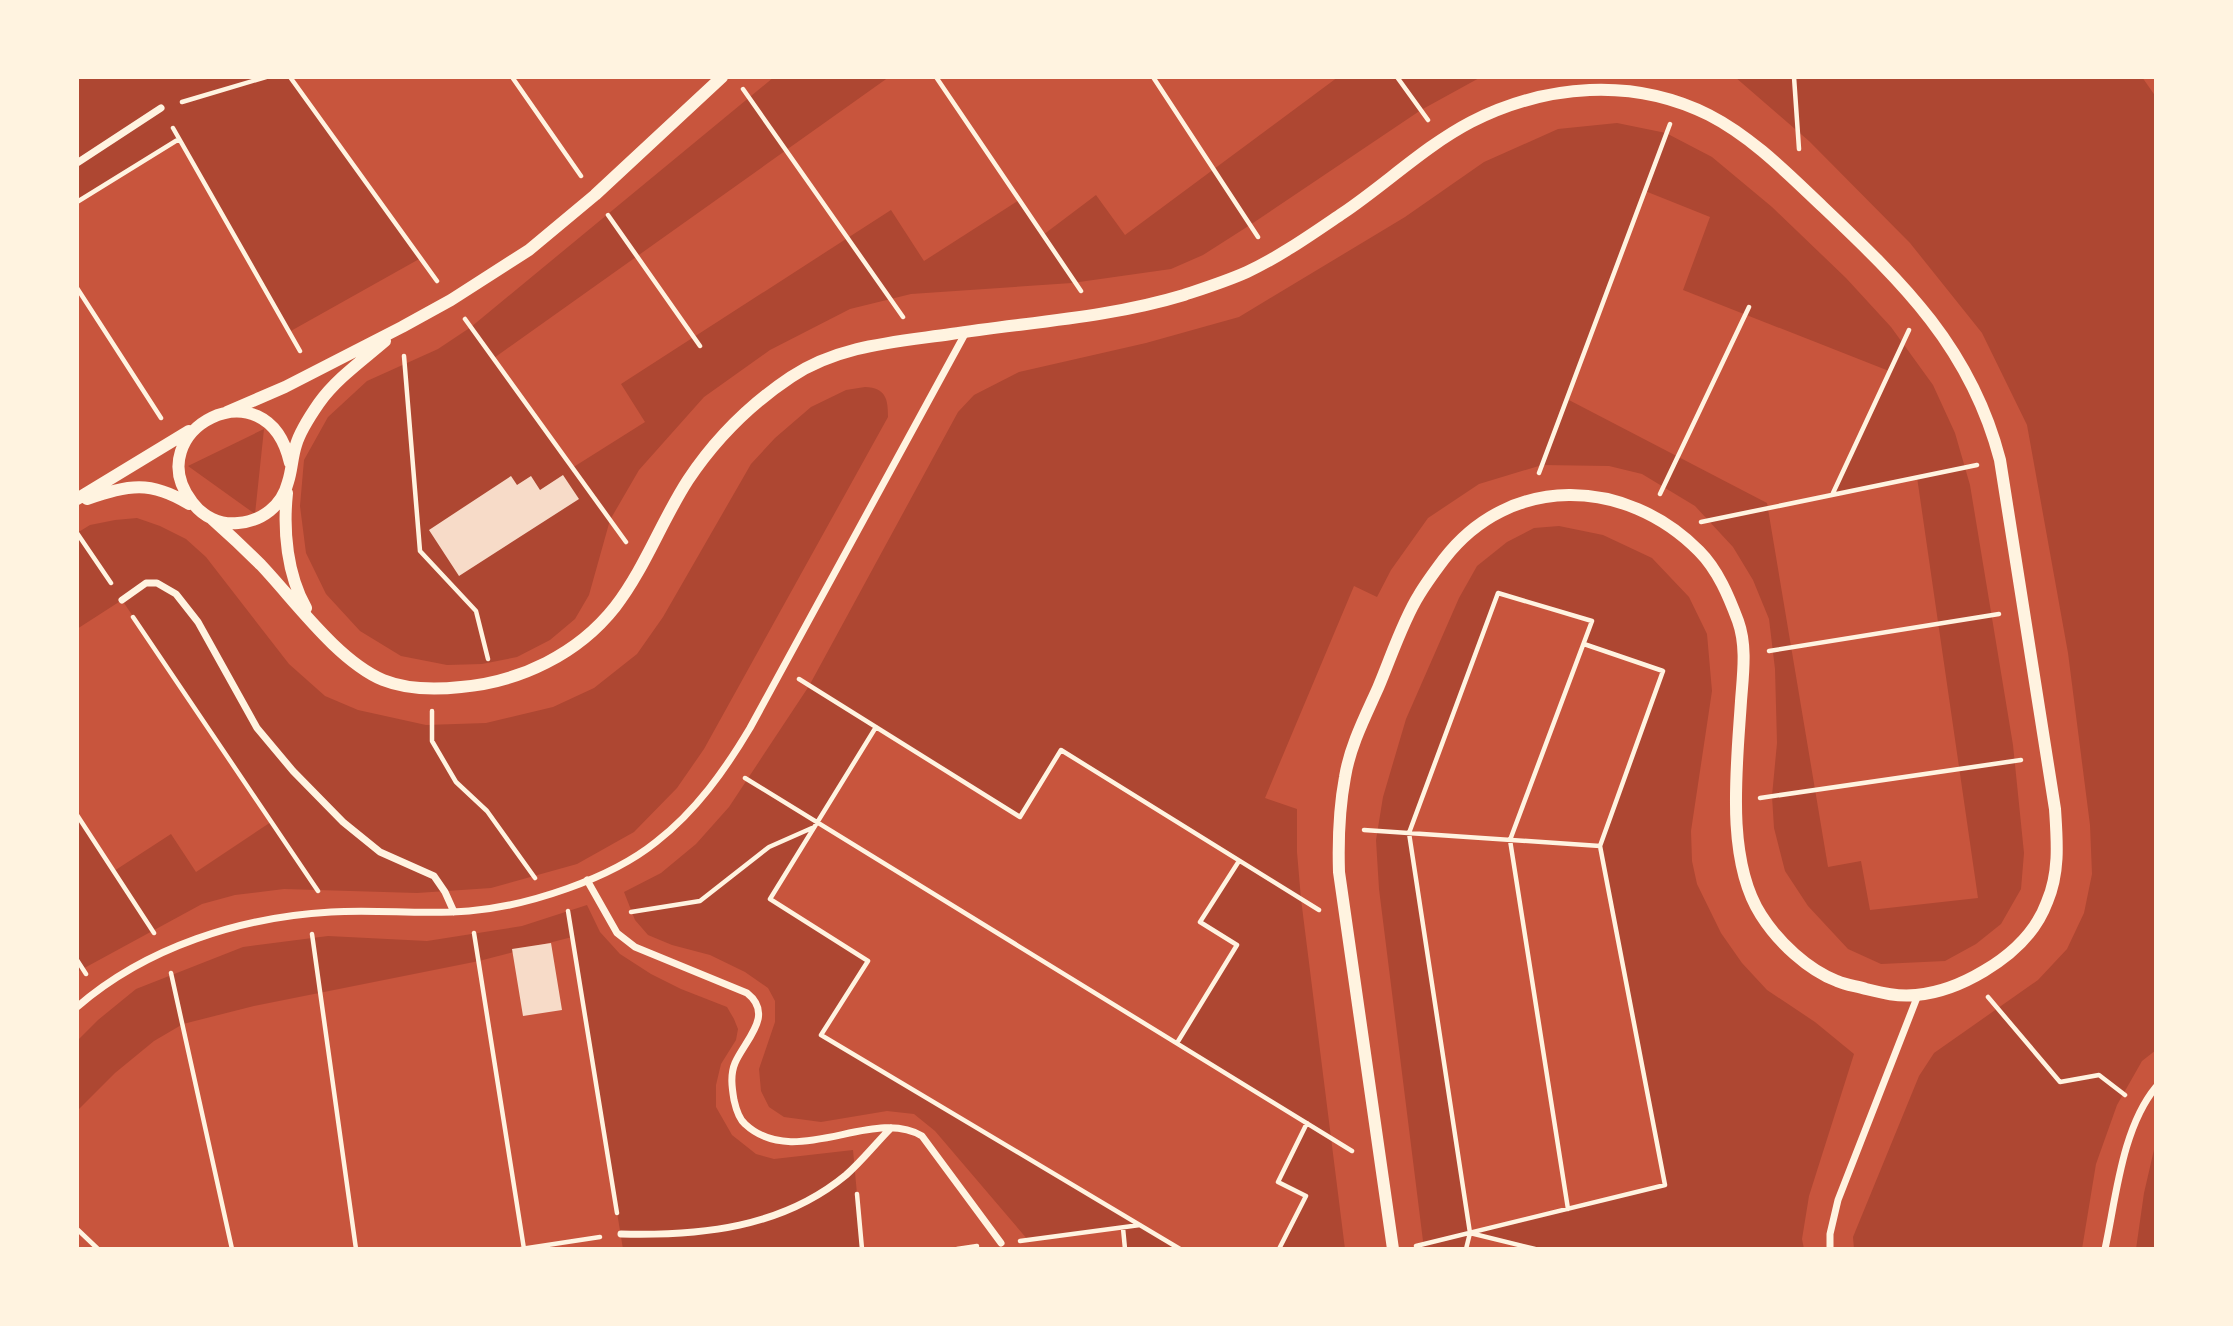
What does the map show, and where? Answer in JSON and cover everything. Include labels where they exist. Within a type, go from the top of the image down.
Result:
[{"type":"street","points":[[77,501],[210,417],[313,373],[402,327],[530,250],[722,77]]},
{"type":"street","points":[[77,501],[112,491],[153,487],[171,493],[212,519],[355,663],[379,678],[403,687],[432,689],[493,682],[550,662],[575,646],[598,626],[618,604],[685,485],[707,453],[759,399],[797,373],[834,354],[917,338],[1097,315],[1140,307],[1212,286],[1272,259],[1469,124],[1526,100],[1587,89],[1638,91],[1678,102],[1710,116],[1759,149],[1891,271],[1947,340],[1987,416],[2000,460],[2055,809],[2058,857],[2048,902],[2031,931],[2003,960],[1972,978],[1944,989],[1918,995],[1890,995],[1838,981],[1814,969],[1773,934],[1758,912],[1742,869],[1735,802],[1744,655],[1739,625],[1717,575],[1701,553],[1673,528],[1651,513],[1609,498],[1584,494],[1543,497],[1506,508],[1478,526],[1447,555],[1417,597],[1356,737],[1345,773],[1338,828],[1339,872],[1393,1249]]},
{"type":"street","points":[[77,163],[161,108]]},
{"type":"street","points":[[315,624],[302,600],[286,541],[285,509],[290,463],[296,442],[320,402],[346,375],[402,327]]},
{"type":"street","points":[[77,1007],[98,990],[166,952],[211,934],[252,922],[332,912],[471,911],[548,896],[638,855],[657,841],[708,791],[750,728],[966,331]]},
{"type":"street","points":[[227,412],[245,412],[262,418],[276,430],[286,446],[290,463]]},
{"type":"street","points":[[195,427],[185,442],[179,459],[185,494],[196,508]]},
{"type":"street","points":[[212,519],[230,524],[250,522],[267,514],[281,500],[288,482]]},
{"type":"street","points":[[122,600],[146,583],[157,583],[176,594],[198,622],[257,728],[293,771],[343,822],[380,852],[434,876],[446,892],[454,912]]},
{"type":"street","points":[[587,880],[617,933],[635,947],[747,993],[757,1001],[760,1010],[758,1023],[734,1066],[731,1085],[736,1109],[743,1123],[756,1132],[779,1141],[806,1141],[891,1128],[911,1130],[922,1136],[1001,1243]]},
{"type":"street","points":[[1830,1249],[1831,1226],[1838,1200],[1918,995]]},
{"type":"street","points":[[2105,1249],[2129,1140],[2156,1087]]},
{"type":"street","points":[[621,1234],[696,1233],[736,1228],[787,1212],[848,1174],[891,1128]]},
{"type":"path","points":[[266,77],[161,108],[313,373]]},
{"type":"path","points":[[936,77],[1097,315]]},
{"type":"path","points":[[1153,77],[1272,259]]},
{"type":"path","points":[[1397,77],[1443,141]]},
{"type":"path","points":[[1794,77],[1802,187]]},
{"type":"path","points":[[743,88],[917,338]]},
{"type":"path","points":[[1529,500],[1678,102]]},
{"type":"path","points":[[77,202],[179,139]]},
{"type":"path","points":[[77,288],[175,440]]},
{"type":"path","points":[[1833,494],[1920,304]]},
{"type":"path","points":[[1651,513],[1749,307]]},
{"type":"path","points":[[402,327],[420,551],[476,611],[493,682]]},
{"type":"path","points":[[1673,528],[2000,460]]},
{"type":"path","points":[[77,533],[332,912]]},
{"type":"path","points":[[1466,1249],[1469,1233],[1409,833],[1498,593],[1592,621],[1510,840],[1568,1209]]},
{"type":"path","points":[[1744,655],[2024,610]]},
{"type":"path","points":[[1405,1249],[1665,1185],[1601,846],[1663,671],[1584,644]]},
{"type":"path","points":[[782,669],[1020,817],[1061,750],[1346,928]]},
{"type":"path","points":[[432,689],[432,741],[456,782],[487,811],[548,896]]},
{"type":"path","points":[[876,727],[769,899],[868,961],[821,1035],[1180,1249]]},
{"type":"path","points":[[1735,802],[2047,756]]},
{"type":"path","points":[[726,766],[816,825],[1381,1168]]},
{"type":"path","points":[[77,815],[166,952],[232,1249]]},
{"type":"path","points":[[606,915],[700,901],[769,847],[816,825]]},
{"type":"path","points":[[1338,828],[1601,846]]},
{"type":"path","points":[[1177,1042],[1237,945],[1200,922],[1239,861]]},
{"type":"path","points":[[471,911],[523,1249],[621,1234],[564,889]]},
{"type":"path","points":[[310,914],[356,1249]]},
{"type":"path","points":[[1972,978],[2060,1082],[2099,1074],[2143,1108]]},
{"type":"path","points":[[1279,1249],[1306,1196],[1278,1182],[1307,1123]]},
{"type":"path","points":[[957,1249],[1140,1226]]},
{"type":"path","points":[[1122,1228],[1125,1249]]},
{"type":"path","points":[[77,1229],[98,1249]]},
{"type":"path","points":[[1469,1233],[1535,1249]]},
{"type":"path","points":[[1028,1240],[1029,1249]]},
{"type":"shaded area","points":[[77,77],[290,77],[421,258],[289,332],[179,139],[77,201]]},
{"type":"shaded area","points":[[774,77],[889,77],[494,358],[572,468],[645,422],[621,384],[891,210],[924,261],[1019,200],[1043,235],[1096,195],[1125,235],[1338,77],[1481,77],[1421,110],[1203,255],[1171,269],[1072,283],[911,294],[850,309],[770,350],[704,397],[639,470],[610,520],[589,595],[575,619],[550,640],[517,657],[482,664],[447,665],[401,656],[360,631],[326,594],[306,553],[300,506],[304,460],[328,417],[367,381],[438,349],[471,327]]},
{"type":"shaded area","points":[[1735,77],[2142,77],[2156,97],[2156,1050],[2142,1061],[2117,1105],[2096,1164],[2082,1249],[1854,1249],[1853,1237],[1919,1076],[1934,1053],[2038,980],[2067,949],[2084,913],[2092,874],[2090,825],[2068,653],[2027,425],[1982,333],[1910,243],[1809,141]]},
{"type":"shaded area","points":[[1617,123],[1666,133],[1712,157],[1772,207],[1846,278],[1891,327],[1933,385],[1955,433],[1970,485],[2013,745],[2024,853],[2021,889],[2001,924],[1976,944],[1945,961],[1881,964],[1848,949],[1808,906],[1785,871],[1774,828],[1772,796],[1777,743],[1775,669],[1769,619],[1753,580],[1733,547],[1695,506],[1642,474],[1609,466],[1542,465],[1479,484],[1428,518],[1391,570],[1377,597],[1354,586],[1265,798],[1297,809],[1301,899],[1345,1249],[1279,1249],[1306,1197],[1278,1182],[1307,1123],[1177,1043],[1237,945],[1200,922],[1239,861],[1062,750],[1020,817],[876,728],[770,899],[868,961],[822,1035],[1180,1249],[1125,1249],[1123,1228],[1028,1240],[935,1131],[914,1114],[887,1111],[821,1122],[784,1117],[769,1107],[761,1091],[759,1069],[775,1022],[775,1001],[768,988],[745,972],[710,955],[672,945],[648,935],[635,920],[624,892],[661,873],[696,844],[729,807],[809,686],[958,412],[974,395],[1019,372],[1146,343],[1239,317],[1405,217],[1484,162],[1558,129]],"holes":[[[1645,191],[1710,217],[1683,290],[1889,371],[1833,494],[1917,477],[1978,898],[1870,910],[1861,861],[1828,867],[1767,503],[1567,399]]]},
{"type":"shaded area","points":[[865,387],[882,392],[888,417],[704,749],[677,788],[634,832],[577,864],[491,888],[417,893],[284,889],[235,895],[202,904],[77,972],[77,815],[114,871],[171,834],[196,872],[271,822],[122,600],[77,629],[77,533],[90,525],[137,518],[186,539],[206,557],[289,664],[325,696],[358,710],[426,725],[486,723],[553,707],[594,688],[637,654],[663,617],[751,464],[775,438],[811,407],[846,390]]},
{"type":"shaded area","points":[[264,429],[255,514],[188,466]]},
{"type":"shaded area","points":[[1559,526],[1603,535],[1652,558],[1689,597],[1707,634],[1712,691],[1691,831],[1692,861],[1697,884],[1721,933],[1742,963],[1767,990],[1815,1022],[1854,1054],[1809,1196],[1802,1239],[1804,1249],[1536,1249],[1470,1233],[1466,1249],[1424,1249],[1379,889],[1376,840],[1383,797],[1406,719],[1459,598],[1477,566],[1507,542],[1534,528]],"holes":[[[1498,593],[1592,622],[1584,644],[1663,671],[1600,846],[1665,1185],[1469,1233],[1409,833]]]},
{"type":"shaded area","points":[[587,905],[600,932],[620,954],[681,989],[727,1007],[738,1029],[736,1040],[721,1064],[716,1085],[716,1107],[732,1135],[756,1154],[774,1159],[853,1150],[862,1249],[623,1249],[572,937],[479,961],[254,1006],[183,1024],[154,1041],[115,1073],[77,1111],[77,1041],[136,989],[243,947],[328,936],[427,941],[522,926]]},
{"type":"shaded area","points":[[2156,1141],[2156,1249],[2136,1249],[2144,1193]]},
{"type":"building","points":[[563,475],[579,499],[459,576],[429,530],[511,476],[517,485],[531,476],[540,490]]},
{"type":"building","points":[[551,943],[562,1010],[523,1016],[512,949]]}]
